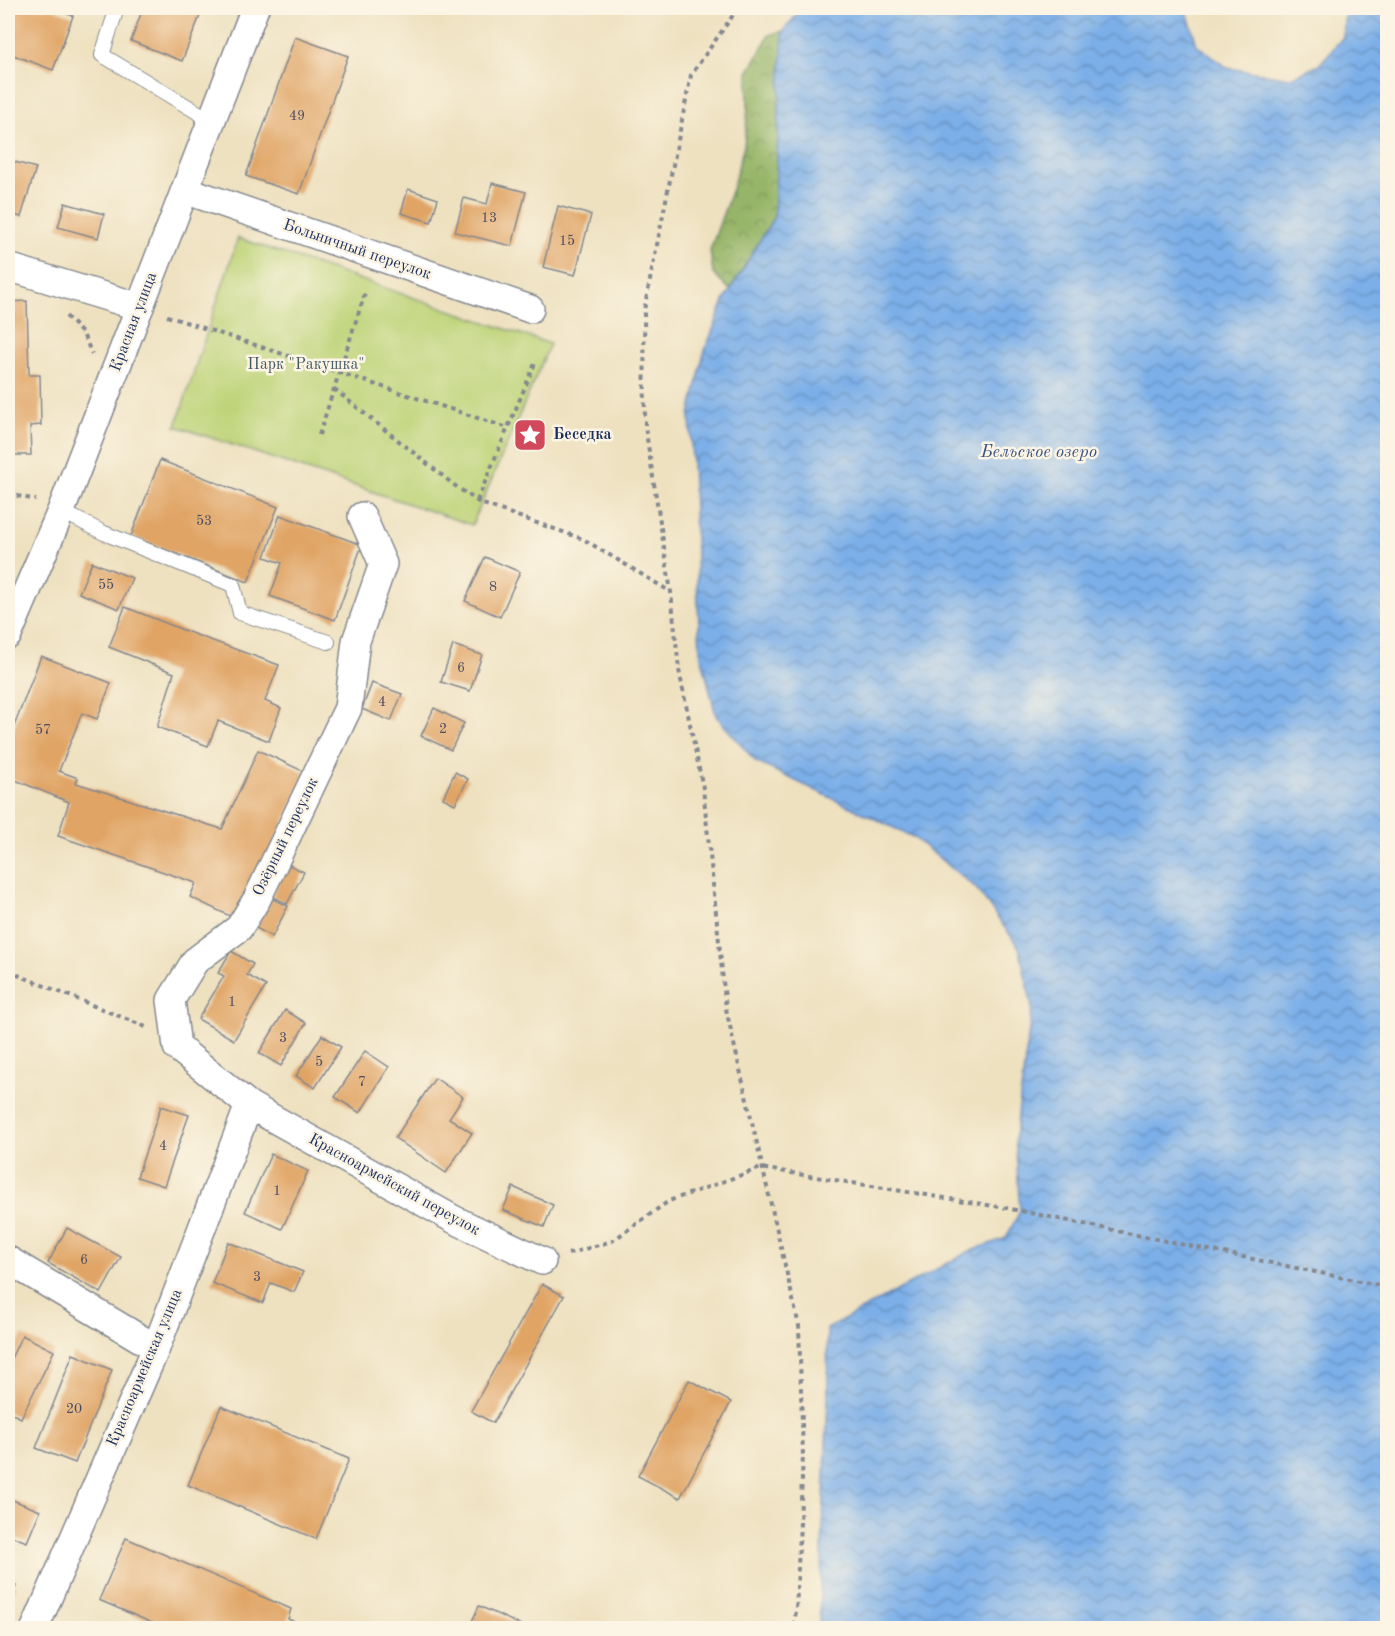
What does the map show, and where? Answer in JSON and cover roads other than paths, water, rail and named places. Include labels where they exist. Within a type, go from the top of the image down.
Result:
[{"type":"street","name":"Красная улица","points":[[8,635],[61,511],[255,8]]},
{"type":"street","name":"Больничный переулок","points":[[185,190],[530,309]]},
{"type":"street","points":[[8,267],[140,307]]},
{"type":"street","name":"Озёрный переулок","points":[[249,1105],[177,1047],[171,1000],[195,961],[239,928],[257,899],[348,708],[356,641],[383,564],[362,516]]},
{"type":"street","name":"Красноармейский переулок","points":[[249,1105],[455,1220],[542,1261]]},
{"type":"street","name":"Красноармейская улица","points":[[35,1629],[156,1348],[249,1105]]},
{"type":"street","points":[[8,1260],[156,1348]]},
{"type":"lane","points":[[117,8],[102,56],[212,121]]},
{"type":"lane","points":[[61,511],[104,532],[233,585],[240,613],[328,642]]},
{"type":"water","name":"Бельское озеро","points":[[802,8],[1186,8],[1197,45],[1228,68],[1290,78],[1319,65],[1343,37],[1345,8],[1387,8],[1387,1628],[819,1628],[828,1396],[827,1329],[968,1252],[1006,1238],[1020,1211],[1015,1137],[1032,1007],[1019,947],[976,888],[913,837],[756,762],[716,716],[700,650],[690,415],[704,353],[724,301],[774,217],[783,31]]},
{"type":"place","name":"Беседка","points":[[530,435]]},
{"type":"park label","name":"Парк \"Ракушка\"","points":[[306,365]]}]
